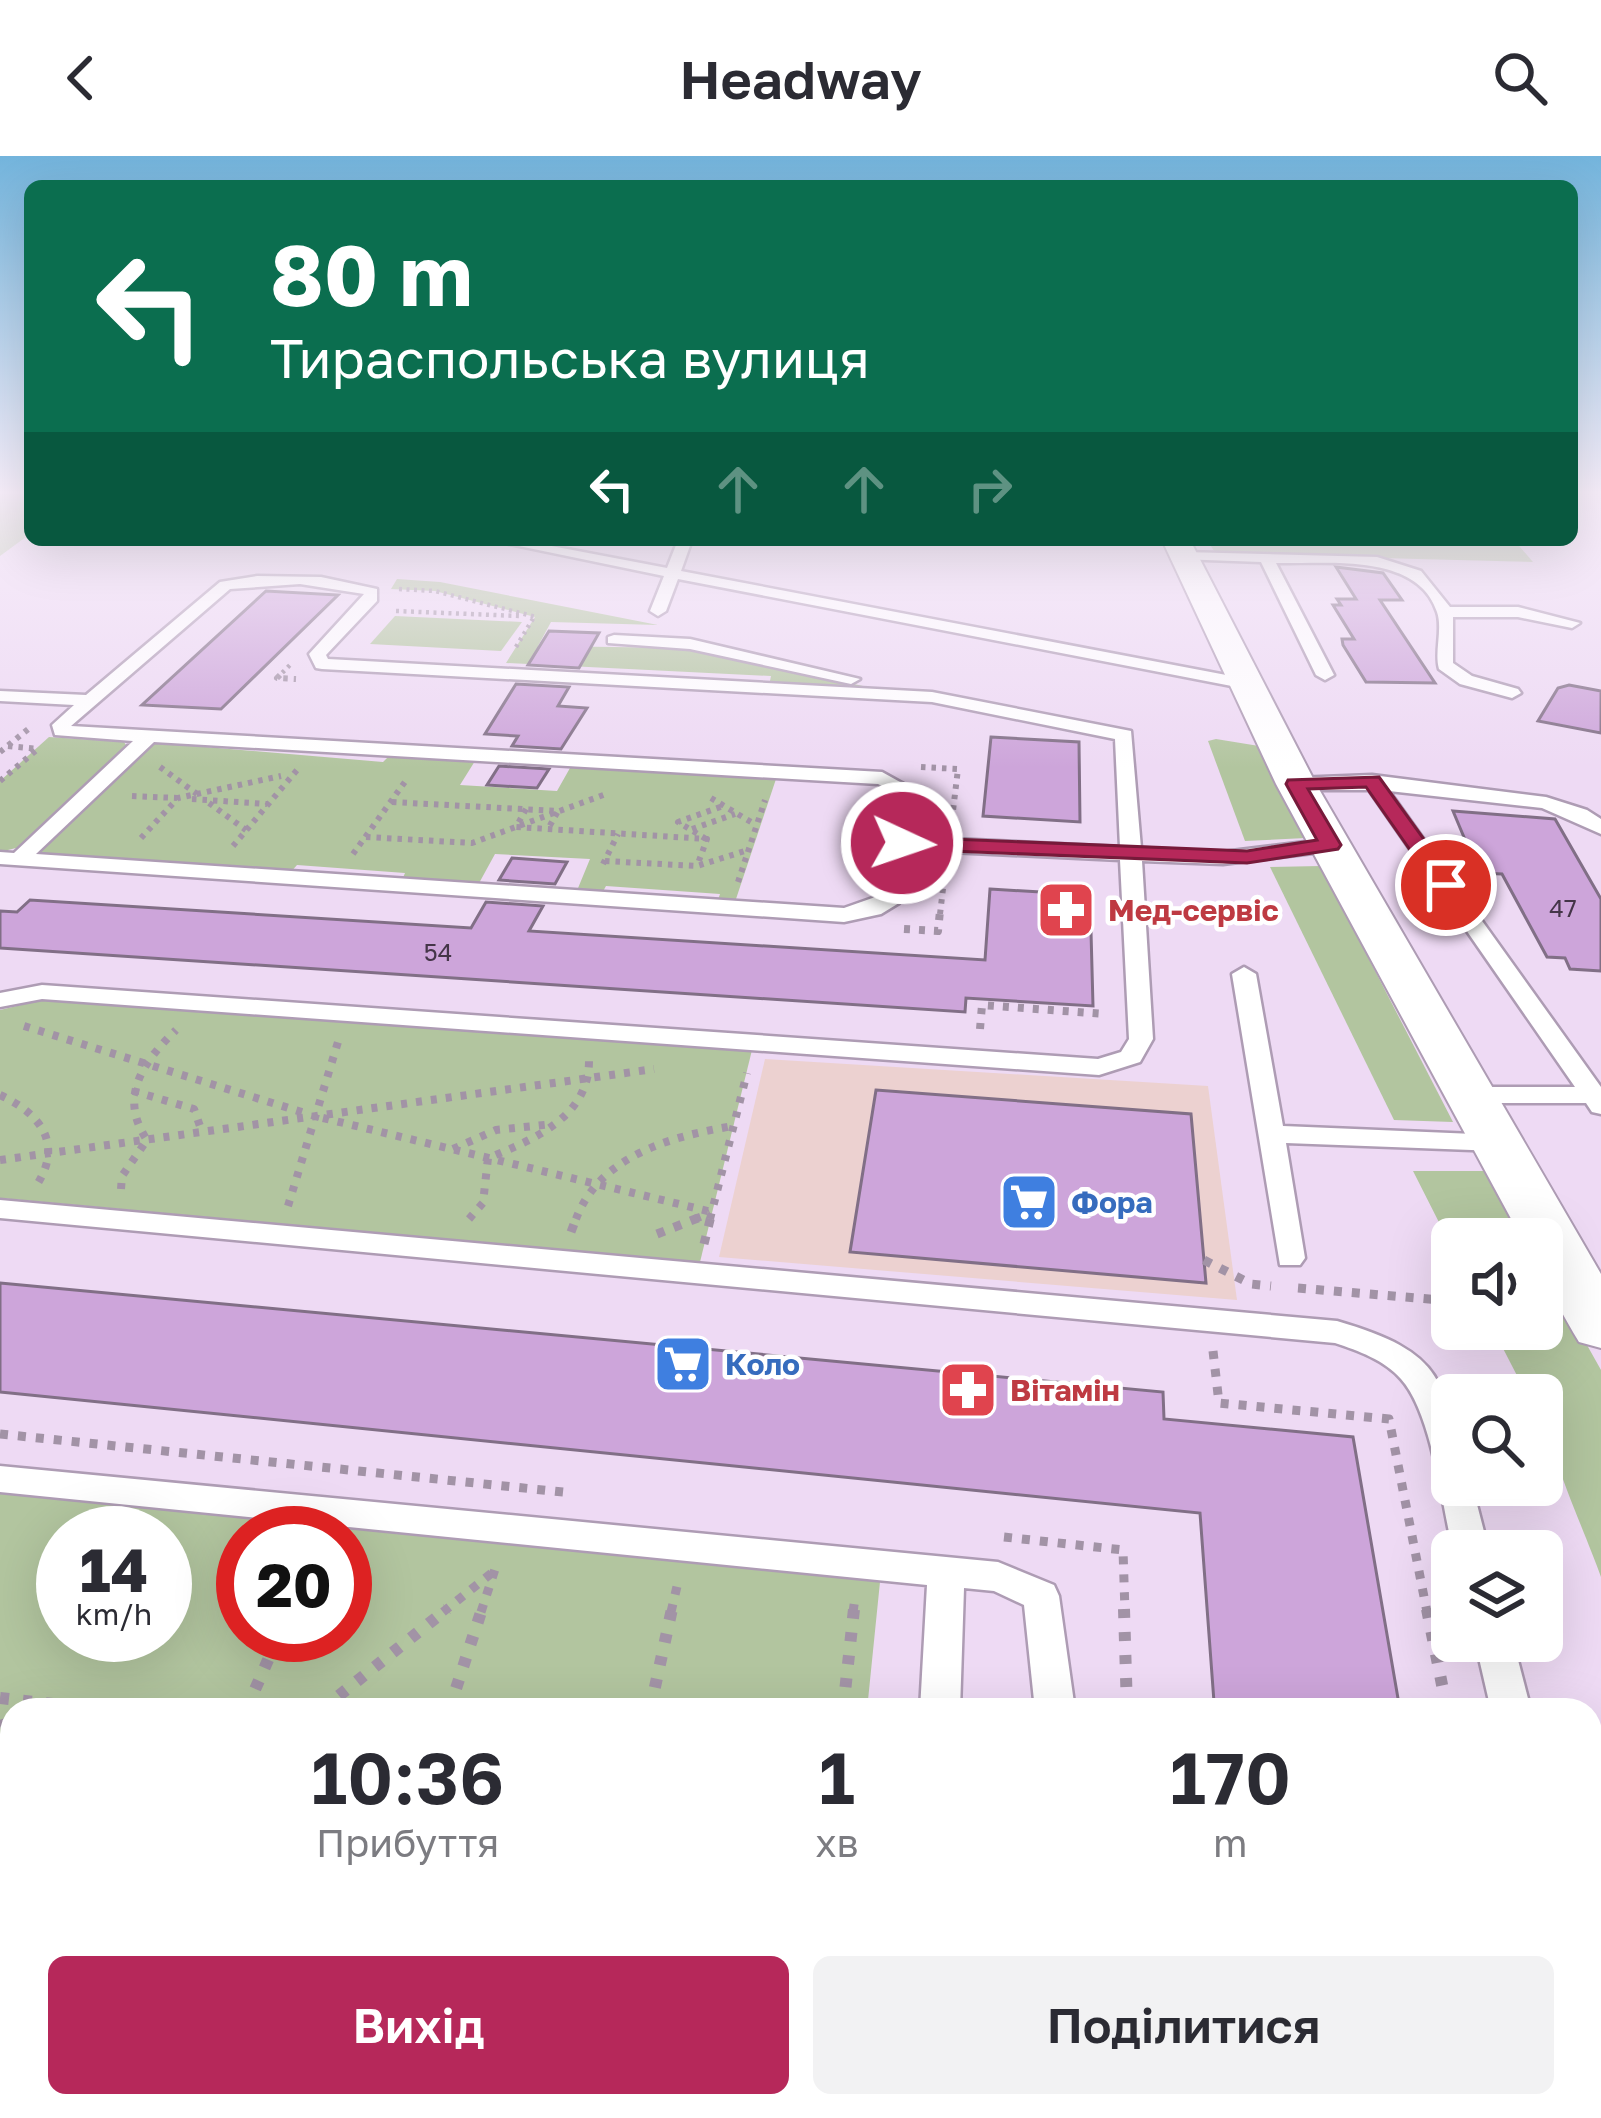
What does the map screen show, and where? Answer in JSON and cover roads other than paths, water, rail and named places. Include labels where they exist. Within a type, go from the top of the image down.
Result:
[{"type":"street","points":[[1197,585],[1295,784],[1601,1327]]},
{"type":"lane","points":[[10,859],[844,915],[873,909],[891,898],[908,792],[900,783],[62,731],[53,720],[87,700],[227,585]]},
{"type":"lane","points":[[343,585],[372,592],[317,654],[322,664],[932,697]]},
{"type":"lane","points":[[658,611],[669,585]]},
{"type":"lane","points":[[729,585],[1242,683]]},
{"type":"lane","points":[[1280,585],[1325,675]]},
{"type":"lane","points":[[1423,585],[1445,612],[1445,665],[1466,680],[1512,693]]},
{"type":"lane","points":[[1445,612],[1518,612],[1572,623]]},
{"type":"lane","points":[[0,1000],[42,992],[1100,1067],[1131,1058],[1141,1039],[1124,736],[690,644],[614,640]]},
{"type":"lane","points":[[0,696],[87,700]]},
{"type":"lane","points":[[10,859],[147,738]]},
{"type":"lane","points":[[1372,781],[1599,1098]]},
{"type":"lane","points":[[1295,784],[1372,781],[1548,805],[1601,828]]},
{"type":"lane","points":[[902,843],[1133,856],[1247,857],[1330,845]]},
{"type":"lane","points":[[1244,974],[1290,1258]]},
{"type":"lane","points":[[1472,1095],[1599,1098]]},
{"type":"lane","points":[[1271,1134],[1498,1143]]},
{"type":"lane","points":[[0,1209],[1337,1332],[1389,1347],[1431,1390]]},
{"type":"lane","points":[[0,1479],[998,1577],[1041,1596],[1054,1698]]},
{"type":"lane","points":[[941,1698],[946,1572]]},
{"type":"lane","points":[[1499,1662],[1508,1698]]},
{"type":"place","name":"Мед-сервіс","points":[[1066,910]]},
{"type":"place","name":"Фора","points":[[1029,1202]]},
{"type":"place","name":"Коло","points":[[683,1364]]},
{"type":"place","name":"Вітамін","points":[[968,1390]]}]
